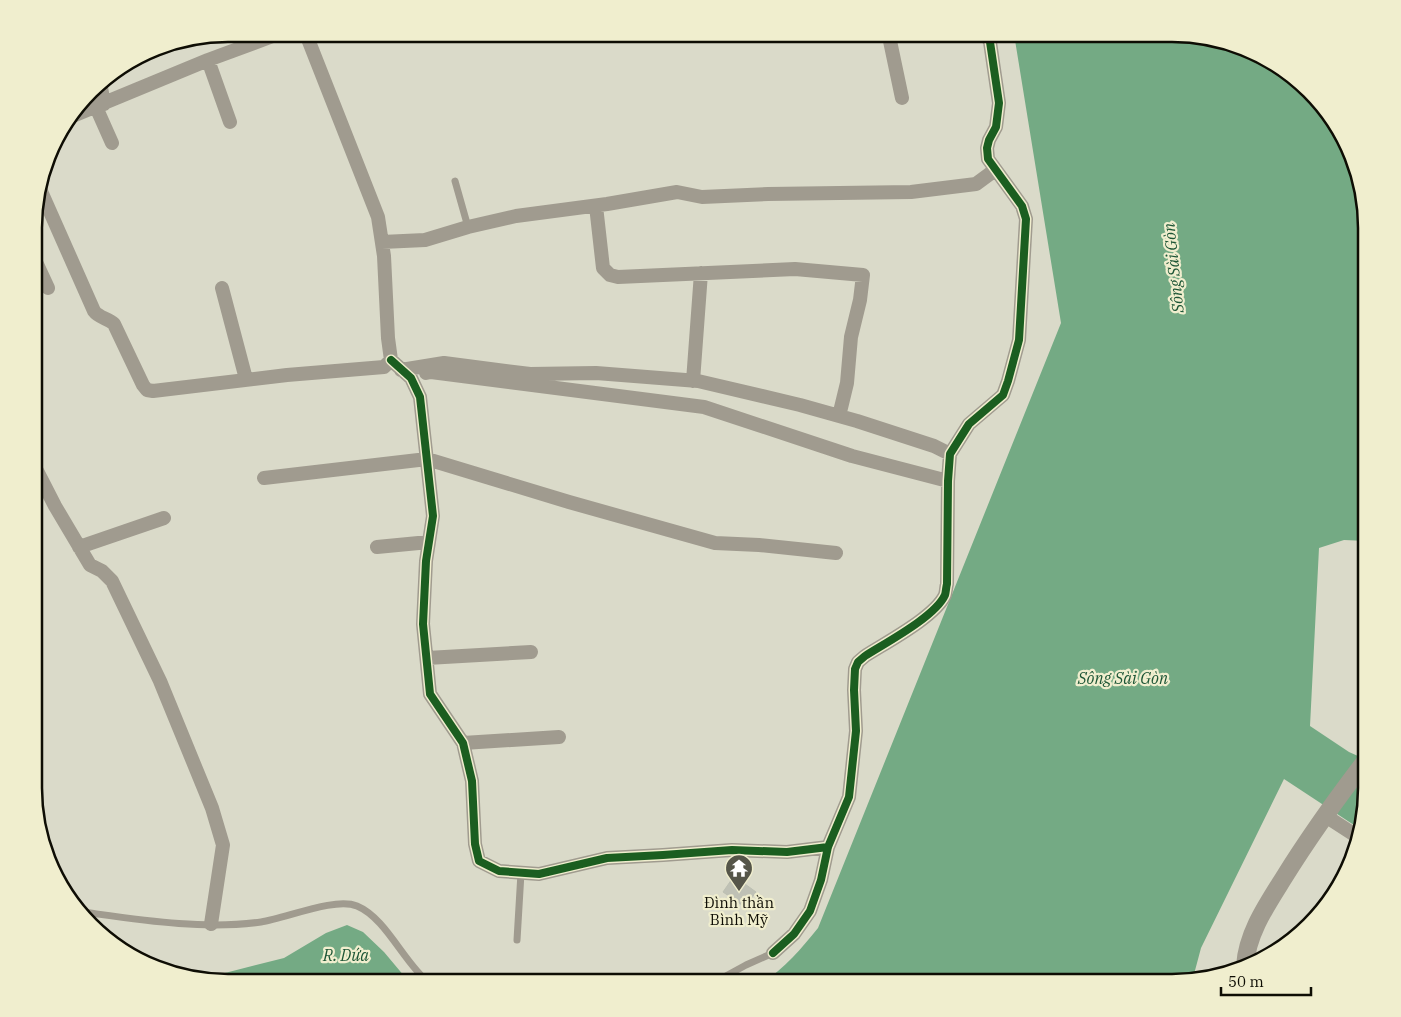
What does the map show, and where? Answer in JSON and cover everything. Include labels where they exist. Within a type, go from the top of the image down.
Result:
[{"type":"street","points":[[84,111],[256,42]]},
{"type":"street","points":[[309,42],[378,217],[384,256],[390,360],[406,374],[420,396],[433,516],[426,561],[423,624],[430,694],[462,743],[472,781],[475,844],[480,860],[499,871],[539,874],[607,858],[732,850],[787,852],[828,847]]},
{"type":"street","points":[[890,42],[902,98]]},
{"type":"street","points":[[774,953],[794,934],[810,911],[821,880],[828,847],[849,797],[856,731],[855,668],[864,656],[924,618],[937,607],[944,596],[947,584],[950,454],[969,424],[1004,395],[1019,340],[1026,219],[1022,206],[988,159],[987,148],[996,128],[999,103],[990,42]]},
{"type":"street","points":[[208,60],[230,122]]},
{"type":"street","points":[[100,94],[100,105],[112,143]]},
{"type":"street","points":[[382,242],[425,240],[468,227],[516,216],[596,206],[677,192],[702,197],[911,192],[976,184],[995,170]]},
{"type":"street","points":[[45,200],[94,311],[97,315],[114,324],[147,390],[384,367],[390,360]]},
{"type":"street","points":[[596,206],[604,268],[610,275],[618,277],[796,269],[863,275],[860,300],[851,337],[847,383],[839,416]]},
{"type":"street","points":[[693,381],[701,273]]},
{"type":"street","points":[[42,275],[48,288]]},
{"type":"street","points":[[222,288],[246,379]]},
{"type":"street","points":[[406,374],[444,364],[530,374],[596,373],[693,381],[839,416],[934,446],[950,454]]},
{"type":"street","points":[[406,374],[431,372],[704,407],[852,456],[948,481]]},
{"type":"street","points":[[264,478],[427,459],[569,502],[715,543],[760,545],[836,553]]},
{"type":"street","points":[[42,480],[90,565],[102,571],[112,580],[160,681],[212,808],[222,845],[212,924]]},
{"type":"street","points":[[79,547],[164,518]]},
{"type":"street","points":[[377,547],[429,542]]},
{"type":"street","points":[[427,658],[531,652]]},
{"type":"street","points":[[462,743],[559,737]]},
{"type":"street","points":[[1245,959],[1251,937],[1272,896],[1326,813],[1358,771]]},
{"type":"street","points":[[1326,813],[1353,833]]},
{"type":"lane","points":[[455,182],[468,227]]},
{"type":"lane","points":[[518,940],[521,873]]},
{"type":"lane","points":[[91,913],[162,921],[244,924],[273,920],[343,902],[367,912],[384,928],[398,948],[421,974]]},
{"type":"lane","points":[[731,974],[746,965],[774,953]]},
{"type":"water","name":"Sông Sài Gòn","points":[[1015,42],[1172,42],[1208,46],[1232,52],[1265,67],[1286,81],[1320,115],[1334,136],[1349,169],[1355,192],[1358,221],[1358,541],[1344,540],[1319,548],[1310,726],[1358,756],[1358,800],[1355,825],[1284,779],[1201,948],[1194,973],[774,974],[799,951],[818,928],[1061,323]]},
{"type":"water","name":"R. Dứa","points":[[347,925],[363,932],[384,952],[402,974],[221,974],[284,958],[326,933]]},
{"type":"building","name":"Đình thần Bình Mỹ","points":[[734,876],[756,892],[745,907],[723,892]]},
{"type":"cycle path","points":[[773,953],[794,934],[810,911],[821,880],[828,847],[849,797],[856,731],[855,669],[858,662],[865,656],[921,621],[940,603],[945,595],[947,584],[950,454],[969,424],[1003,395],[1019,340],[1026,219],[1022,206],[988,159],[987,148],[996,127],[999,103],[990,42]]},
{"type":"cycle path","points":[[391,360],[411,378],[420,397],[433,516],[426,561],[423,624],[430,694],[463,743],[472,781],[475,844],[479,861],[499,871],[539,874],[607,858],[732,850],[787,852],[828,847]]},
{"type":"place","name":"Đình thần Bình Mỹ","points":[[739,892]]}]
